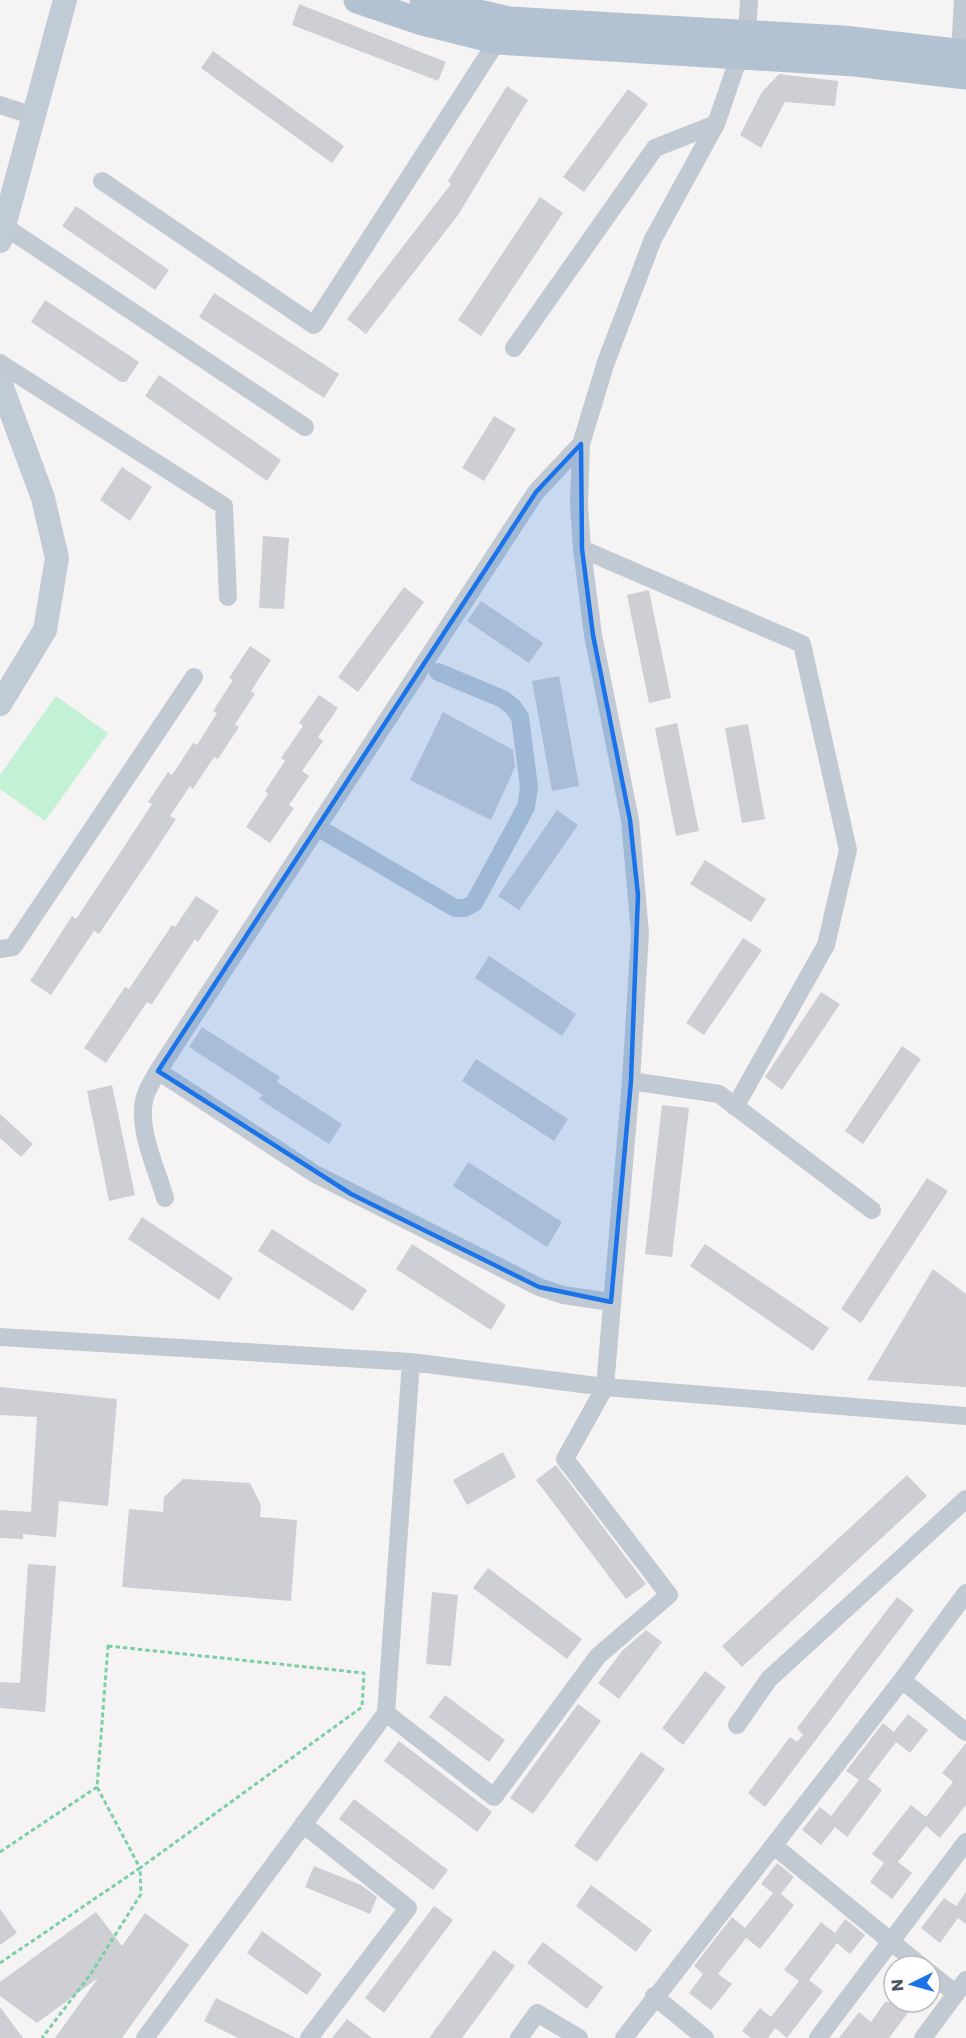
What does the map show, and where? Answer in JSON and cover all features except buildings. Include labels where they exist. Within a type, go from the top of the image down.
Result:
[{"type":"main road","points":[[2,234],[6,195],[34,116],[65,0]]},
{"type":"main road","points":[[357,0],[422,22],[504,30],[742,46],[855,63],[964,60]]},
{"type":"main road","points":[[423,0],[504,30]]},
{"type":"main road","points":[[0,382],[43,498],[57,558],[45,630],[0,704]]},
{"type":"street","points":[[386,1713],[494,1797],[598,1656],[669,1595],[565,1459],[605,1387],[631,1081],[640,933],[636,867],[623,782],[593,635],[582,549],[579,504],[581,444],[606,362],[653,239],[716,124],[742,46],[749,0]]},
{"type":"street","points":[[963,0],[964,60]]},
{"type":"street","points":[[102,181],[314,326],[504,30]]},
{"type":"street","points":[[0,105],[34,116]]},
{"type":"street","points":[[514,348],[655,148],[716,124]]},
{"type":"street","points":[[2,234],[305,427]]},
{"type":"street","points":[[0,363],[224,506],[228,597]]},
{"type":"street","points":[[165,1198],[148,1141],[143,1108],[148,1089],[536,492],[581,444]]},
{"type":"street","points":[[582,549],[802,644],[848,850],[826,945],[735,1107]]},
{"type":"street","points":[[317,827],[455,908],[465,908],[474,903],[526,807],[529,787],[520,717],[513,706],[503,699],[438,672]]},
{"type":"street","points":[[0,950],[13,947],[194,677]]},
{"type":"street","points":[[158,1071],[297,1163],[351,1194],[539,1287],[562,1295],[612,1302]]},
{"type":"street","points":[[631,1081],[719,1094],[872,1210]]},
{"type":"street","points":[[0,1337],[411,1362],[605,1387],[966,1416]]},
{"type":"street","points":[[145,2038],[386,1713],[411,1362]]},
{"type":"street","points":[[737,1725],[769,1679],[966,1499]]},
{"type":"street","points":[[624,2038],[654,1996],[902,1680],[966,1593]]},
{"type":"street","points":[[902,1680],[966,1732]]},
{"type":"street","points":[[303,1824],[408,1908],[309,2038]]},
{"type":"street","points":[[818,2038],[966,1842]]},
{"type":"street","points":[[774,1846],[907,1954]]},
{"type":"street","points":[[923,2038],[961,1987],[942,1978]]},
{"type":"street","points":[[654,1996],[705,2038]]},
{"type":"street","points":[[519,2038],[537,2013],[579,2038]]},
{"type":"path","points":[[0,1963],[140,1868],[362,1707],[364,1673],[108,1646],[97,1787],[140,1868],[141,1894],[90,1975],[42,2038]]},
{"type":"path","points":[[0,1852],[97,1787]]},
{"type":"highlighted area","points":[[581,444],[582,549],[593,635],[630,820],[638,895],[631,1081],[611,1302],[539,1287],[351,1194],[158,1071],[536,492]]},
{"type":"green space","points":[[56,696],[108,733],[45,821],[0,789],[0,775]]}]
